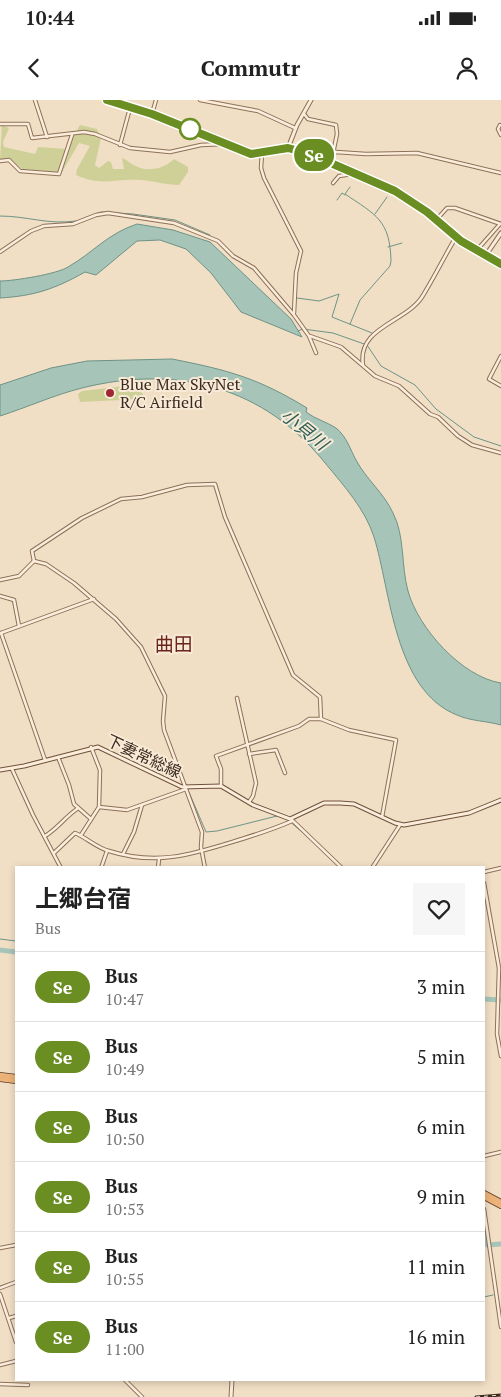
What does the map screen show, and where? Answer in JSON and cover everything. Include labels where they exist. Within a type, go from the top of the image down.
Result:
[{"type":"highway","points":[[0,1075],[15,1076]]},
{"type":"highway","points":[[0,1079],[15,1081]]},
{"type":"highway","points":[[485,1194],[501,1202]]},
{"type":"highway","points":[[485,1198],[501,1206]]},
{"type":"main road","points":[[107,100],[131,106],[251,154],[262,154],[288,148],[310,154],[352,174],[395,191],[437,219],[456,237],[501,264]]},
{"type":"main road","points":[[288,148],[295,128],[311,100]]},
{"type":"main road","points":[[486,255],[501,232]]},
{"type":"main road","name":"下妻常総線","points":[[0,770],[12,769],[91,747],[104,749],[186,788],[221,786]]},
{"type":"main road","points":[[221,786],[249,802],[292,820],[318,805],[330,803],[354,804],[400,825],[469,813],[501,800]]},
{"type":"main road","points":[[231,1397],[232,1381]]},
{"type":"street","points":[[35,100],[47,137]]},
{"type":"street","points":[[152,114],[156,100]]},
{"type":"street","points":[[200,100],[258,111],[295,128]]},
{"type":"street","points":[[120,144],[131,106]]},
{"type":"street","points":[[303,113],[308,119],[336,125],[337,134],[334,154],[330,163]]},
{"type":"street","points":[[0,124],[28,124],[32,138],[72,135],[84,132],[95,134],[130,148],[170,152],[201,145],[226,144]]},
{"type":"street","points":[[500,125],[498,130],[501,135]]},
{"type":"street","points":[[0,161],[9,160],[20,171],[59,174],[72,135]]},
{"type":"street","points":[[310,154],[334,154],[336,152],[366,154],[418,153],[501,173]]},
{"type":"street","points":[[262,154],[261,168],[264,178],[302,251],[296,273],[294,315]]},
{"type":"street","points":[[333,183],[339,176],[352,174]]},
{"type":"street","points":[[437,219],[447,208],[455,208],[501,224],[477,250]]},
{"type":"street","points":[[0,252],[31,231],[44,226],[73,224],[96,215],[108,213],[163,220],[218,241],[233,256],[254,268],[294,315],[309,336],[316,353]]},
{"type":"street","points":[[362,365],[361,356],[367,342],[374,334],[412,308],[422,298],[456,237]]},
{"type":"street","points":[[309,336],[341,347],[376,376],[399,386],[472,445],[501,454]]},
{"type":"street","points":[[501,356],[489,379],[501,386]]},
{"type":"street","points":[[34,561],[32,551],[82,518],[121,499],[142,497],[187,485],[215,484],[225,517],[293,675],[320,697],[321,719]]},
{"type":"street","points":[[0,580],[19,576],[34,561]]},
{"type":"street","points":[[34,561],[46,564],[62,573],[94,599],[131,634],[148,660],[165,696],[164,730],[202,832],[202,853],[205,866]]},
{"type":"street","points":[[0,596],[14,600],[19,626]]},
{"type":"street","points":[[45,760],[0,633],[94,599]]},
{"type":"street","points":[[237,698],[256,783],[253,796],[249,802]]},
{"type":"street","points":[[221,786],[221,769],[216,756],[299,726],[309,720],[321,719],[349,730],[396,740],[382,817]]},
{"type":"street","points":[[81,835],[99,807],[100,770],[91,747]]},
{"type":"street","points":[[249,754],[276,750],[285,773]]},
{"type":"street","points":[[58,757],[69,785],[70,796],[77,808],[90,819]]},
{"type":"street","points":[[12,769],[60,866]]},
{"type":"street","points":[[99,807],[126,810],[186,788]]},
{"type":"street","points":[[123,854],[134,832],[142,804]]},
{"type":"street","points":[[45,836],[58,828],[61,820],[77,808]]},
{"type":"street","points":[[54,853],[70,835],[75,833],[107,851],[159,859],[202,853],[277,828],[292,820],[340,866]]},
{"type":"street","points":[[373,866],[400,825]]},
{"type":"street","points":[[102,866],[107,851]]},
{"type":"street","points":[[158,866],[159,859]]},
{"type":"street","points":[[485,872],[501,868]]},
{"type":"street","points":[[485,889],[499,968],[497,1034],[501,1056]]},
{"type":"street","points":[[485,1156],[501,1152]]},
{"type":"street","points":[[485,1216],[501,1327]]},
{"type":"street","points":[[0,1248],[15,1245]]},
{"type":"street","points":[[0,1288],[15,1282]]},
{"type":"street","points":[[0,1294],[15,1339]]},
{"type":"street","points":[[9,1318],[15,1316]]},
{"type":"street","points":[[0,1365],[15,1361]]},
{"type":"street","points":[[126,1381],[142,1397]]},
{"type":"street","points":[[0,1384],[28,1385]]},
{"type":"green space","points":[[2,125],[9,128],[3,142],[4,147],[35,154],[38,147],[67,149],[80,125],[97,129],[101,138],[95,165],[99,168],[108,161],[111,162],[113,169],[124,169],[122,158],[141,168],[151,169],[161,167],[174,159],[188,167],[188,172],[179,185],[141,180],[93,181],[85,179],[76,175],[77,169],[90,146],[79,143],[62,172],[22,169],[10,159],[0,159]]},
{"type":"green space","name":"Blue Max SkyNet R/C Airfield","points":[[132,385],[143,394],[143,399],[80,402],[78,394],[82,391]]},
{"type":"water","points":[[137,224],[173,230],[210,242],[291,319],[302,337],[241,312],[211,273],[186,249],[160,240],[137,241],[96,275],[85,272],[44,291],[0,298],[0,281],[35,277],[62,270],[117,233]]},
{"type":"water","name":"小貝川","points":[[172,359],[226,371],[258,382],[307,408],[306,412],[340,432],[346,439],[360,467],[385,499],[397,522],[408,591],[421,620],[444,649],[457,661],[486,679],[501,683],[501,725],[467,719],[457,715],[436,702],[420,684],[408,662],[398,637],[374,537],[365,517],[353,498],[326,464],[302,438],[275,416],[247,400],[217,388],[185,381],[152,379],[118,381],[82,388],[0,416],[0,385],[51,368],[87,361]]},
{"type":"waterway","points":[[350,187],[345,194],[373,214],[384,227],[388,236],[391,261],[390,266],[360,300],[350,324]]},
{"type":"waterway","points":[[337,200],[342,193],[345,195]]},
{"type":"waterway","points":[[375,214],[387,197]]},
{"type":"waterway","points":[[82,219],[101,212],[133,214],[175,220],[210,235]]},
{"type":"waterway","points":[[0,216],[56,222],[76,221]]},
{"type":"waterway","points":[[388,247],[402,243]]},
{"type":"waterway","points":[[297,298],[319,301],[339,294],[332,317],[372,333]]},
{"type":"waterway","points":[[298,331],[303,329],[333,333],[367,345],[381,366],[415,385],[436,409],[474,437],[501,446]]},
{"type":"waterway","points":[[188,790],[206,832],[277,816]]},
{"type":"waterway","points":[[288,820],[308,837]]},
{"type":"waterway","points":[[0,939],[15,941]]},
{"type":"waterway","points":[[0,950],[15,952]]},
{"type":"waterway","points":[[485,999],[501,1000]]},
{"type":"waterway","points":[[485,1231],[487,1245],[501,1244]]},
{"type":"waterway","points":[[485,1297],[493,1295]]},
{"type":"railway","points":[[476,1397],[501,1395]]},
{"type":"bus line","name":"Se","points":[[107,100],[152,114],[251,154],[262,154],[288,148],[310,154],[352,174],[395,191],[437,219],[461,241],[501,264]]},
{"type":"place","name":"Blue Max SkyNet R/C Airfield","points":[[110,393]]},
{"type":"district","name":"曲田","points":[[174,643]]}]
